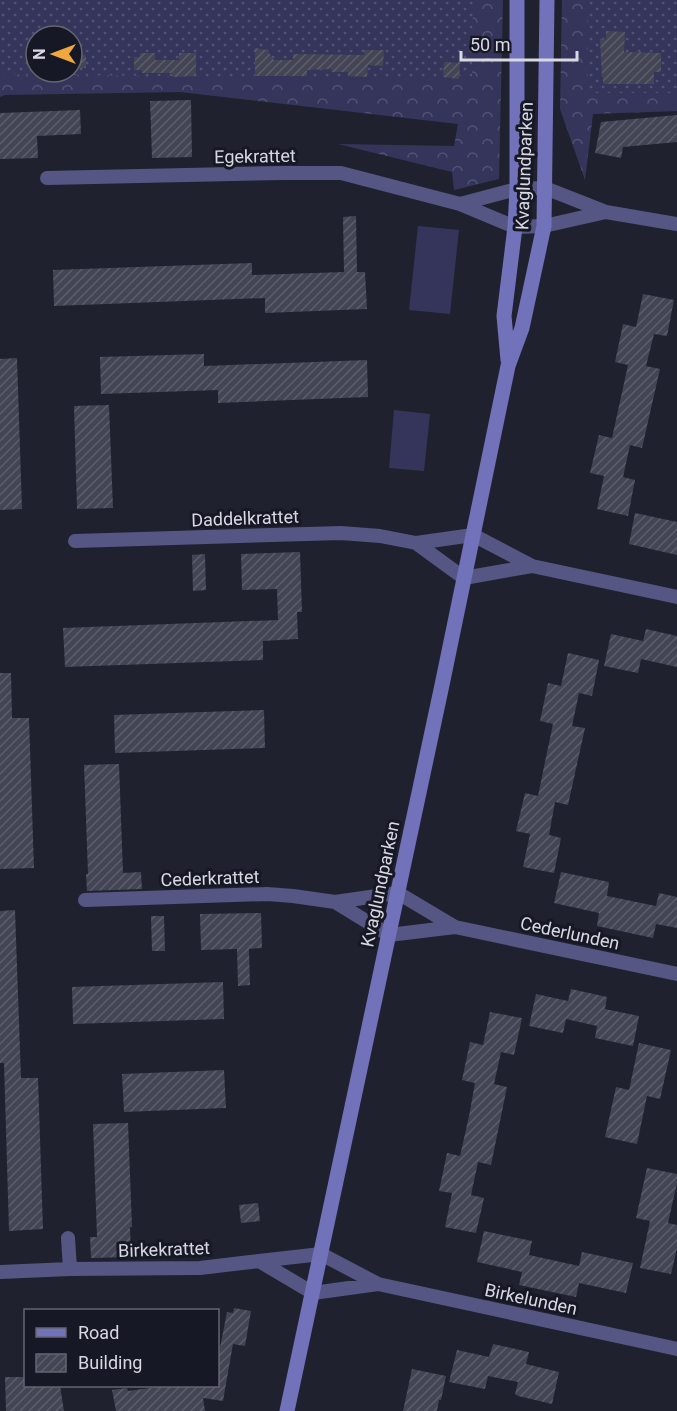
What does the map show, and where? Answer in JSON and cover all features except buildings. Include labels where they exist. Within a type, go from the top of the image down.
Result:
[{"type":"street","name":"Kvaglundparken","points":[[508,366],[504,316],[515,227],[517,189],[517,0]]},
{"type":"street","name":"Kvaglundparken","points":[[287,1411],[508,366],[522,328],[544,226],[548,0]]},
{"type":"street","name":"Egekrattet","points":[[47,178],[341,173],[460,204],[515,227]]},
{"type":"street","name":"Egekrattet","points":[[460,204],[517,189],[545,188]]},
{"type":"street","points":[[545,188],[606,212],[677,224]]},
{"type":"street","points":[[515,227],[544,226],[606,212]]},
{"type":"street","name":"Daddelkrattet","points":[[75,541],[341,533],[380,536],[416,543],[474,535]]},
{"type":"street","points":[[474,535],[532,566],[677,597]]},
{"type":"street","name":"Daddelkrattet","points":[[416,543],[465,578]]},
{"type":"street","points":[[465,578],[532,566]]},
{"type":"street","name":"Cederkrattet","points":[[85,900],[267,894],[335,902],[398,894]]},
{"type":"street","name":"Cederlunden","points":[[398,894],[455,927],[677,974]]},
{"type":"street","name":"Cederkrattet","points":[[335,902],[389,935]]},
{"type":"street","name":"Cederlunden","points":[[389,935],[455,927]]},
{"type":"street","points":[[68,1238],[70,1269]]},
{"type":"street","name":"Birkekrattet","points":[[0,1272],[200,1268],[321,1254]]},
{"type":"street","name":"Birkelunden","points":[[321,1254],[378,1284],[677,1349]]},
{"type":"street","points":[[259,1261],[313,1293]]},
{"type":"street","name":"Birkelunden","points":[[313,1293],[378,1284]]},
{"type":"green space","points":[[0,0],[503,0],[499,179],[454,190],[452,172],[338,144],[454,146],[458,124],[180,92],[5,95],[0,97]]},
{"type":"green space","points":[[0,0],[473,0],[472,80],[84,75],[84,24],[24,24],[24,74],[0,74]]},
{"type":"green space","points":[[562,0],[677,0],[677,111],[593,114],[585,180],[560,109]]},
{"type":"green space","points":[[588,0],[677,0],[677,93],[588,93]]},
{"type":"green space","points":[[418,226],[459,230],[450,314],[409,310]]},
{"type":"green space","points":[[394,410],[430,414],[424,471],[389,468]]}]
